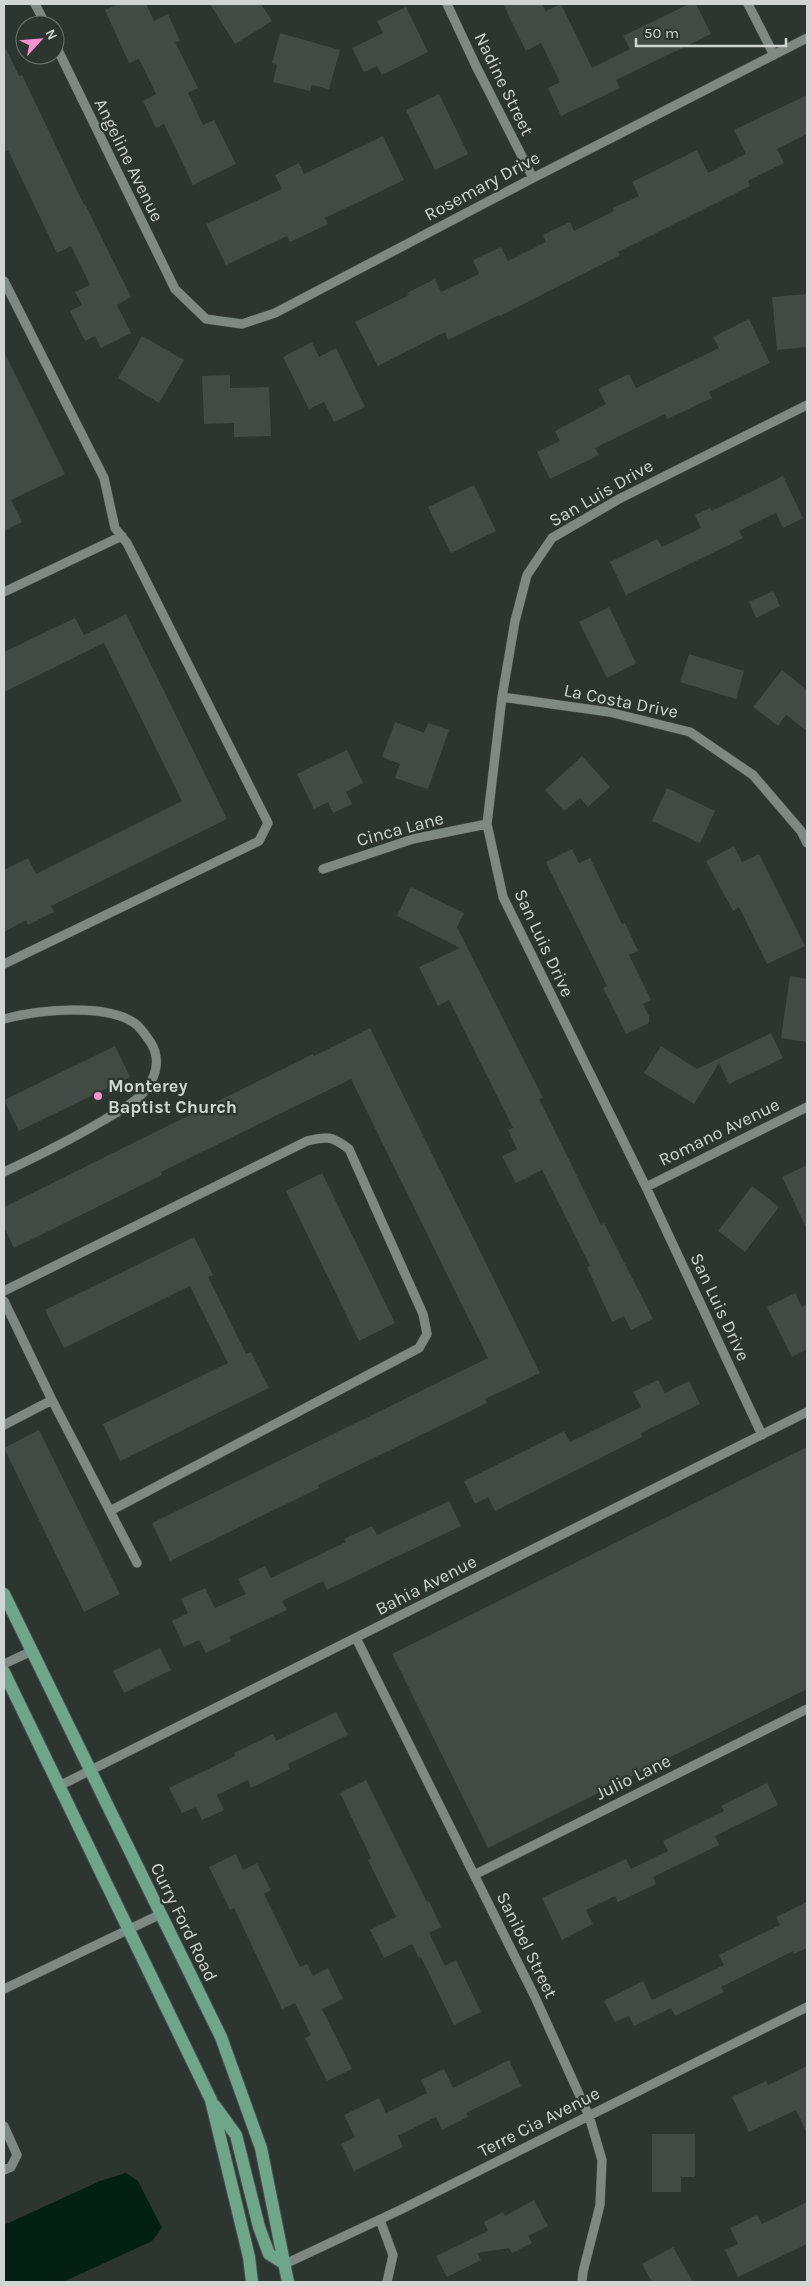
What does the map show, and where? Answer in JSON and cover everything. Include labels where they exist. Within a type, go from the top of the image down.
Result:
[{"type":"main road","name":"Curry Ford Road","points":[[4,1594],[221,2037],[261,2148],[288,2282]]},
{"type":"main road","points":[[4,1672],[211,2100],[236,2135],[259,2227],[269,2254],[285,2264]]},
{"type":"main road","points":[[211,2100],[249,2257],[252,2282]]},
{"type":"street","name":"Nadine Street","points":[[447,4],[533,178]]},
{"type":"street","points":[[748,4],[774,55]]},
{"type":"street","name":"Rosemary Drive","points":[[175,289],[206,319],[242,324],[276,313],[533,178],[807,38]]},
{"type":"street","name":"Angeline Avenue","points":[[65,64],[175,289]]},
{"type":"street","points":[[4,281],[104,478],[115,528],[122,536],[268,823],[259,841],[4,964]]},
{"type":"street","name":"San Luis Drive","points":[[762,1435],[646,1187],[503,897],[487,824],[502,697],[515,621],[527,574],[552,538],[618,498],[807,405]]},
{"type":"street","points":[[4,592],[122,536]]},
{"type":"street","name":"La Costa Drive","points":[[502,697],[609,712],[690,732],[753,775],[802,831],[807,842]]},
{"type":"street","name":"Cinca Lane","points":[[323,868],[412,839],[487,824]]},
{"type":"street","points":[[4,1019],[66,1010],[114,1014],[136,1025],[146,1035],[156,1051],[157,1069],[148,1087],[136,1101],[77,1136],[4,1172]]},
{"type":"street","name":"Romano Avenue","points":[[646,1187],[807,1107]]},
{"type":"street","points":[[4,1291],[307,1141],[326,1136],[336,1139],[349,1149],[423,1314],[427,1334],[419,1348],[110,1511]]},
{"type":"street","points":[[4,1301],[52,1400],[137,1563]]},
{"type":"street","points":[[4,1425],[52,1400]]},
{"type":"street","name":"Bahia Avenue","points":[[59,1786],[807,1412]]},
{"type":"street","name":"Sanibel Street","points":[[356,1638],[535,1997],[588,2116],[602,2160],[600,2205],[582,2282]]},
{"type":"street","points":[[4,1664],[32,1651]]},
{"type":"street","name":"Julio Lane","points":[[474,1875],[807,1709]]},
{"type":"street","points":[[4,1989],[161,1914]]},
{"type":"street","name":"Terre Cia Avenue","points":[[285,2264],[380,2220],[807,2007]]},
{"type":"street","points":[[4,2126],[17,2155],[12,2167],[4,2170]]},
{"type":"street","points":[[380,2220],[393,2255],[387,2282]]},
{"type":"shaded area","points":[[126,2173],[138,2181],[162,2228],[152,2241],[63,2282],[4,2282],[4,2225],[100,2181]]},
{"type":"building","points":[[119,4],[146,4],[154,21],[168,14],[180,41],[175,42],[198,88],[188,93],[203,125],[214,120],[236,164],[193,185],[164,124],[156,128],[143,101],[156,94],[139,59],[129,63],[105,10]]},
{"type":"building","points":[[210,4],[261,4],[272,21],[235,44]]},
{"type":"building","points":[[503,4],[542,4],[546,11],[561,4],[592,68],[630,49],[623,36],[689,4],[696,4],[711,34],[616,80],[620,88],[561,116],[548,88],[560,82],[541,43],[526,51]]},
{"type":"building","points":[[406,7],[428,52],[382,75],[377,66],[364,72],[352,48],[383,33],[377,21]]},
{"type":"building","points":[[280,33],[340,50],[329,89],[312,85],[310,91],[273,82],[277,65],[272,63]]},
{"type":"building","points":[[4,45],[19,76],[22,75],[84,205],[131,297],[117,305],[131,333],[101,348],[95,336],[85,341],[70,311],[82,305],[75,292],[90,285],[71,246],[57,253],[8,150],[4,152]]},
{"type":"building","points":[[439,94],[468,154],[435,170],[406,110]]},
{"type":"building","points":[[807,95],[807,134],[777,149],[784,163],[748,181],[750,186],[618,252],[620,255],[500,316],[448,340],[445,332],[378,366],[355,322],[409,295],[407,293],[435,279],[441,292],[479,274],[473,260],[501,247],[508,261],[546,242],[543,235],[570,222],[574,231],[614,211],[613,208],[639,196],[632,182],[697,150],[708,173],[746,154],[734,130]]},
{"type":"building","points":[[383,136],[404,180],[325,218],[328,224],[290,242],[287,236],[226,265],[206,224],[282,189],[275,175],[299,163],[304,174]]},
{"type":"building","points":[[807,294],[807,347],[777,350],[772,297]]},
{"type":"building","points":[[749,319],[770,363],[709,392],[712,398],[667,419],[665,414],[595,448],[599,455],[550,479],[537,452],[560,441],[555,431],[606,404],[598,389],[629,374],[636,388],[719,348],[713,337]]},
{"type":"building","points":[[142,336],[184,360],[159,403],[118,378]]},
{"type":"building","points":[[312,342],[319,357],[336,348],[365,407],[334,422],[324,402],[309,409],[283,357]]},
{"type":"building","points":[[4,352],[65,474],[11,500],[22,522],[4,531]]},
{"type":"building","points":[[230,375],[230,388],[269,387],[271,436],[234,437],[234,423],[204,424],[202,376]]},
{"type":"building","points":[[783,476],[803,518],[783,528],[776,513],[739,531],[743,538],[626,595],[610,562],[657,539],[662,547],[701,528],[695,515],[710,508],[712,511]]},
{"type":"building","points":[[474,485],[496,531],[451,553],[428,507]]},
{"type":"building","points":[[773,591],[780,606],[756,618],[749,602]]},
{"type":"building","points":[[609,607],[636,663],[607,678],[579,622]]},
{"type":"building","points":[[126,614],[227,819],[51,906],[54,912],[28,925],[26,920],[4,932],[4,870],[28,858],[36,874],[182,801],[104,643],[4,692],[4,652],[75,618],[84,635]]},
{"type":"building","points":[[689,654],[744,671],[736,699],[680,682]]},
{"type":"building","points":[[782,670],[807,690],[807,731],[786,715],[778,726],[753,707]]},
{"type":"building","points":[[395,722],[424,733],[428,723],[449,730],[428,789],[395,778],[400,764],[382,757]]},
{"type":"building","points":[[347,750],[363,783],[346,792],[352,804],[333,813],[328,802],[314,809],[297,774]]},
{"type":"building","points":[[582,756],[610,787],[588,807],[580,798],[564,811],[545,790]]},
{"type":"building","points":[[667,788],[715,811],[700,843],[652,821]]},
{"type":"building","points":[[734,846],[742,862],[759,854],[805,946],[767,964],[739,907],[733,911],[706,861]]},
{"type":"building","points":[[572,849],[579,863],[590,858],[622,924],[625,923],[638,951],[629,955],[651,1000],[643,1004],[649,1016],[649,1023],[626,1034],[603,988],[607,986],[546,862]]},
{"type":"building","points":[[411,887],[464,913],[457,927],[543,1098],[539,1099],[601,1225],[604,1223],[653,1319],[631,1330],[624,1316],[612,1322],[587,1267],[590,1266],[542,1170],[516,1183],[502,1156],[517,1149],[508,1130],[513,1128],[449,1000],[438,1006],[419,967],[460,948],[397,916]]},
{"type":"building","points":[[790,976],[807,979],[807,1042],[781,1038]]},
{"type":"building","points":[[370,1028],[540,1373],[485,1399],[487,1403],[318,1485],[319,1488],[170,1561],[152,1523],[488,1358],[351,1079],[161,1172],[162,1175],[14,1248],[4,1227],[4,1207],[313,1054],[314,1056]]},
{"type":"building","points":[[771,1033],[783,1058],[729,1084],[719,1063],[694,1104],[644,1073],[661,1046],[697,1069]]},
{"type":"building","points":[[115,1046],[130,1077],[19,1131],[4,1100]]},
{"type":"building","points":[[807,1165],[807,1229],[782,1177]]},
{"type":"building","points":[[322,1173],[395,1323],[359,1341],[286,1191]]},
{"type":"building","points":[[752,1186],[779,1207],[745,1252],[718,1231]]},
{"type":"building","points":[[194,1237],[213,1275],[208,1277],[246,1354],[251,1352],[269,1388],[120,1461],[103,1424],[228,1363],[190,1286],[64,1348],[45,1310]]},
{"type":"building","points":[[795,1293],[802,1307],[807,1304],[807,1349],[792,1357],[767,1307]]},
{"type":"building","points":[[658,1380],[665,1393],[689,1381],[700,1404],[641,1433],[642,1437],[495,1511],[488,1497],[475,1504],[464,1481],[564,1431],[570,1442],[641,1407],[633,1392]]},
{"type":"building","points":[[39,1430],[120,1594],[84,1612],[4,1448]]},
{"type":"building","points":[[807,1447],[807,1689],[488,1848],[392,1654]]},
{"type":"building","points":[[449,1501],[461,1526],[327,1590],[323,1581],[282,1601],[287,1610],[229,1637],[231,1641],[206,1653],[199,1640],[184,1647],[172,1621],[188,1613],[181,1599],[205,1588],[215,1608],[246,1594],[238,1579],[265,1566],[271,1578],[346,1542],[344,1539],[372,1526],[377,1535]]},
{"type":"building","points":[[160,1648],[171,1670],[124,1693],[113,1671]]},
{"type":"building","points":[[336,1712],[348,1735],[288,1764],[290,1769],[251,1788],[248,1780],[217,1795],[224,1810],[202,1820],[196,1807],[182,1813],[169,1788],[235,1756],[234,1753],[273,1734],[276,1741]]},
{"type":"building","points":[[366,1780],[441,1927],[429,1933],[445,1966],[456,1960],[481,2012],[454,2025],[421,1957],[419,1958],[412,1944],[384,1958],[370,1930],[396,1917],[368,1860],[371,1858],[340,1793]]},
{"type":"building","points":[[767,1783],[778,1805],[715,1836],[719,1845],[653,1877],[656,1884],[618,1902],[615,1896],[586,1910],[593,1924],[562,1940],[542,1898],[626,1859],[631,1869],[668,1851],[663,1841],[724,1811],[721,1806]]},
{"type":"building","points":[[236,1854],[243,1870],[257,1863],[271,1890],[264,1894],[300,1967],[307,1964],[313,1976],[328,1968],[343,1999],[322,2009],[352,2069],[327,2081],[305,2038],[311,2035],[295,2003],[282,2009],[234,1908],[230,1910],[209,1867]]},
{"type":"building","points":[[807,1902],[807,1948],[794,1954],[793,1951],[721,1987],[724,1992],[675,2016],[671,2008],[634,2026],[629,2016],[615,2022],[604,2001],[643,1981],[652,2000],[724,1965],[719,1955],[780,1925],[776,1917]]},
{"type":"building","points":[[509,2060],[521,2086],[466,2113],[468,2117],[442,2130],[436,2117],[398,2136],[403,2147],[354,2171],[341,2144],[355,2137],[344,2115],[379,2098],[386,2113],[427,2093],[421,2080],[444,2069],[453,2088]]},
{"type":"building","points":[[807,2066],[807,2133],[796,2110],[749,2132],[732,2097],[766,2081],[768,2085]]},
{"type":"building","points":[[652,2134],[695,2134],[695,2177],[681,2177],[681,2192],[652,2192]]},
{"type":"building","points":[[534,2200],[548,2226],[528,2236],[532,2243],[512,2253],[509,2248],[477,2253],[481,2260],[447,2277],[436,2256],[488,2231],[484,2222],[503,2212],[505,2216]]},
{"type":"building","points":[[807,2202],[807,2244],[738,2277],[725,2250],[738,2244],[730,2228],[757,2215],[762,2224]]},
{"type":"building","points":[[673,2247],[693,2282],[652,2282],[642,2264]]},
{"type":"place","name":"Monterey Baptist Church","points":[[98,1096]]}]
